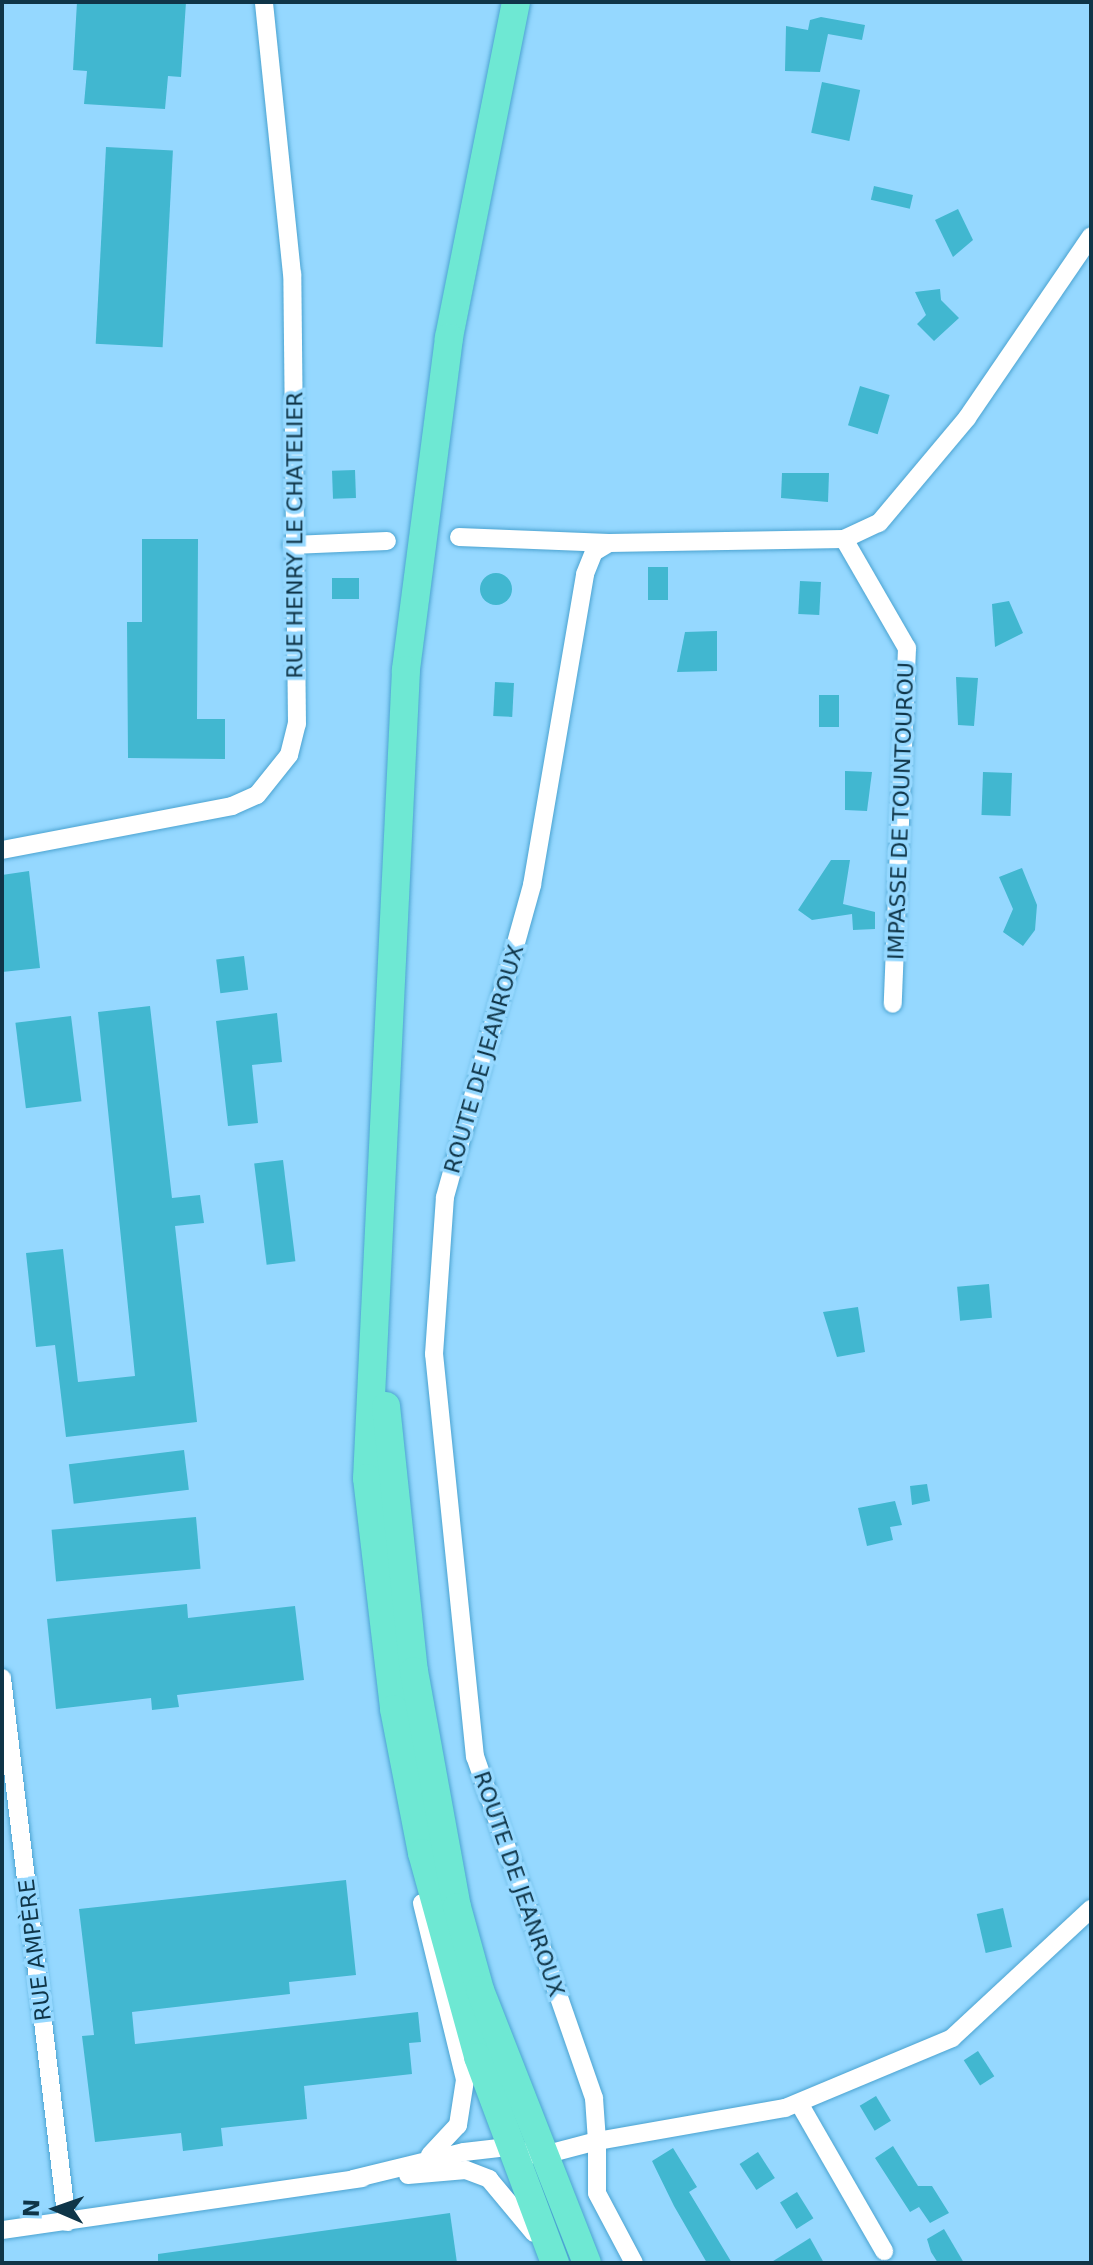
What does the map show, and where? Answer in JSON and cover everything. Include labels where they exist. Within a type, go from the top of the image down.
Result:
[{"type":"main road","points":[[516,2],[449,338],[406,670],[378,1322],[367,1478],[409,1795],[445,1950],[508,2147],[554,2263]]},
{"type":"main road","points":[[378,1322],[414,1671],[457,1907],[540,2156],[587,2263]]},
{"type":"street","name":"RUE HENRY LE CHATELIER","points":[[2,850],[232,806],[270,781],[289,755],[297,724],[292,545],[292,274],[264,2]]},
{"type":"street","points":[[459,537],[609,543],[844,539],[879,523],[967,418],[1091,236]]},
{"type":"street","name":"IMPASSE DE TOUNTOUROU","points":[[844,539],[907,648],[893,1004]]},
{"type":"street","points":[[292,545],[387,541]]},
{"type":"street","name":"ROUTE DE JEANROUX","points":[[609,543],[594,552],[585,574],[532,885],[455,1148],[436,1258],[434,1354],[475,1757],[594,2098],[597,2193],[634,2263]]},
{"type":"street","name":"RUE AMPÈRE","points":[[2,1678],[67,2222]]},
{"type":"street","points":[[353,2179],[439,2151],[451,2141],[465,2101],[408,1836],[409,1795]]},
{"type":"street","points":[[2,2230],[353,2179],[508,2147],[540,2156],[597,2141],[799,2103],[952,2038],[1091,1909]]},
{"type":"street","points":[[799,2103],[884,2251]]},
{"type":"street","points":[[353,2179],[466,2170],[489,2179],[515,2202],[554,2263]]},
{"type":"building","points":[[77,2],[186,2],[181,77],[168,76],[165,109],[84,104],[87,71],[73,70]]},
{"type":"building","points":[[821,17],[865,25],[862,40],[828,34],[820,72],[785,71],[786,26],[808,30],[810,20]]},
{"type":"building","points":[[822,82],[860,90],[849,141],[811,133]]},
{"type":"building","points":[[106,147],[173,151],[163,347],[96,344]]},
{"type":"building","points":[[874,186],[913,195],[910,209],[871,200]]},
{"type":"building","points":[[958,209],[973,240],[953,257],[935,220]]},
{"type":"building","points":[[940,289],[941,300],[959,318],[934,341],[917,324],[926,315],[915,292]]},
{"type":"building","points":[[860,386],[890,395],[878,434],[848,425]]},
{"type":"building","points":[[355,470],[356,498],[333,499],[332,471]]},
{"type":"building","points":[[782,473],[829,473],[828,502],[781,498]]},
{"type":"building","points":[[142,539],[198,539],[197,719],[225,719],[225,759],[128,758],[127,622],[142,622]]},
{"type":"building","points":[[648,567],[668,567],[668,600],[648,600]]},
{"type":"building","points":[[496,573],[507,578],[512,589],[507,600],[496,605],[485,600],[480,589],[485,578]]},
{"type":"building","points":[[332,578],[359,578],[359,599],[332,599]]},
{"type":"building","points":[[800,581],[821,582],[819,615],[798,614]]},
{"type":"building","points":[[1009,601],[1023,633],[995,647],[992,604]]},
{"type":"building","points":[[717,631],[717,671],[677,672],[685,632]]},
{"type":"building","points":[[956,677],[978,678],[974,726],[958,725]]},
{"type":"building","points":[[495,682],[514,683],[512,717],[493,716]]},
{"type":"building","points":[[819,695],[839,695],[839,727],[819,727]]},
{"type":"building","points":[[845,771],[872,772],[867,811],[845,810]]},
{"type":"building","points":[[983,772],[1012,773],[1010,816],[981,815]]},
{"type":"building","points":[[831,860],[850,860],[843,904],[875,912],[875,929],[853,930],[852,914],[812,920],[798,910]]},
{"type":"building","points":[[1022,868],[1037,905],[1035,930],[1023,946],[1003,932],[1013,909],[999,877]]},
{"type":"building","points":[[29,871],[40,968],[2,972],[2,875]]},
{"type":"building","points":[[244,956],[248,990],[220,993],[216,959]]},
{"type":"building","points":[[150,1006],[172,1198],[200,1195],[204,1223],[175,1226],[197,1422],[66,1437],[55,1345],[36,1347],[26,1253],[63,1249],[78,1382],[135,1376],[98,1012]]},
{"type":"building","points":[[277,1013],[282,1062],[252,1065],[258,1123],[228,1126],[216,1021]]},
{"type":"building","points":[[71,1016],[81,1101],[26,1108],[15,1023]]},
{"type":"building","points":[[283,1160],[295,1261],[267,1265],[254,1164]]},
{"type":"building","points":[[989,1284],[992,1318],[960,1321],[957,1287]]},
{"type":"building","points":[[858,1307],[865,1352],[837,1357],[823,1312]]},
{"type":"building","points":[[184,1450],[189,1490],[74,1504],[69,1464]]},
{"type":"building","points":[[927,1484],[930,1501],[912,1505],[910,1486]]},
{"type":"building","points":[[895,1501],[902,1525],[890,1527],[893,1540],[867,1546],[858,1508]]},
{"type":"building","points":[[196,1517],[201,1569],[56,1581],[52,1530]]},
{"type":"building","points":[[187,1604],[188,1618],[295,1606],[304,1680],[177,1695],[179,1707],[152,1710],[151,1698],[56,1709],[47,1619]]},
{"type":"building","points":[[346,1880],[356,1975],[289,1982],[290,1994],[132,2012],[135,2044],[418,2012],[421,2042],[409,2043],[412,2074],[304,2086],[307,2119],[221,2128],[223,2146],[183,2151],[181,2133],[95,2142],[82,2036],[94,2035],[79,1909]]},
{"type":"building","points":[[1003,1908],[1012,1947],[986,1953],[977,1914]]},
{"type":"building","points":[[978,2051],[994,2076],[980,2085],[964,2060]]},
{"type":"building","points":[[876,2096],[891,2121],[875,2131],[860,2106]]},
{"type":"building","points":[[893,2146],[918,2186],[932,2186],[949,2213],[930,2223],[919,2207],[910,2212],[875,2158]]},
{"type":"building","points":[[673,2148],[697,2187],[689,2192],[732,2263],[707,2263],[674,2206],[652,2161]]},
{"type":"building","points":[[758,2152],[775,2178],[756,2190],[740,2164]]},
{"type":"building","points":[[797,2192],[813,2218],[796,2229],[780,2203]]},
{"type":"building","points":[[450,2213],[457,2263],[158,2263],[158,2254]]},
{"type":"building","points":[[944,2229],[964,2263],[938,2263],[931,2252],[927,2239]]},
{"type":"building","points":[[810,2238],[824,2263],[770,2263]]}]
